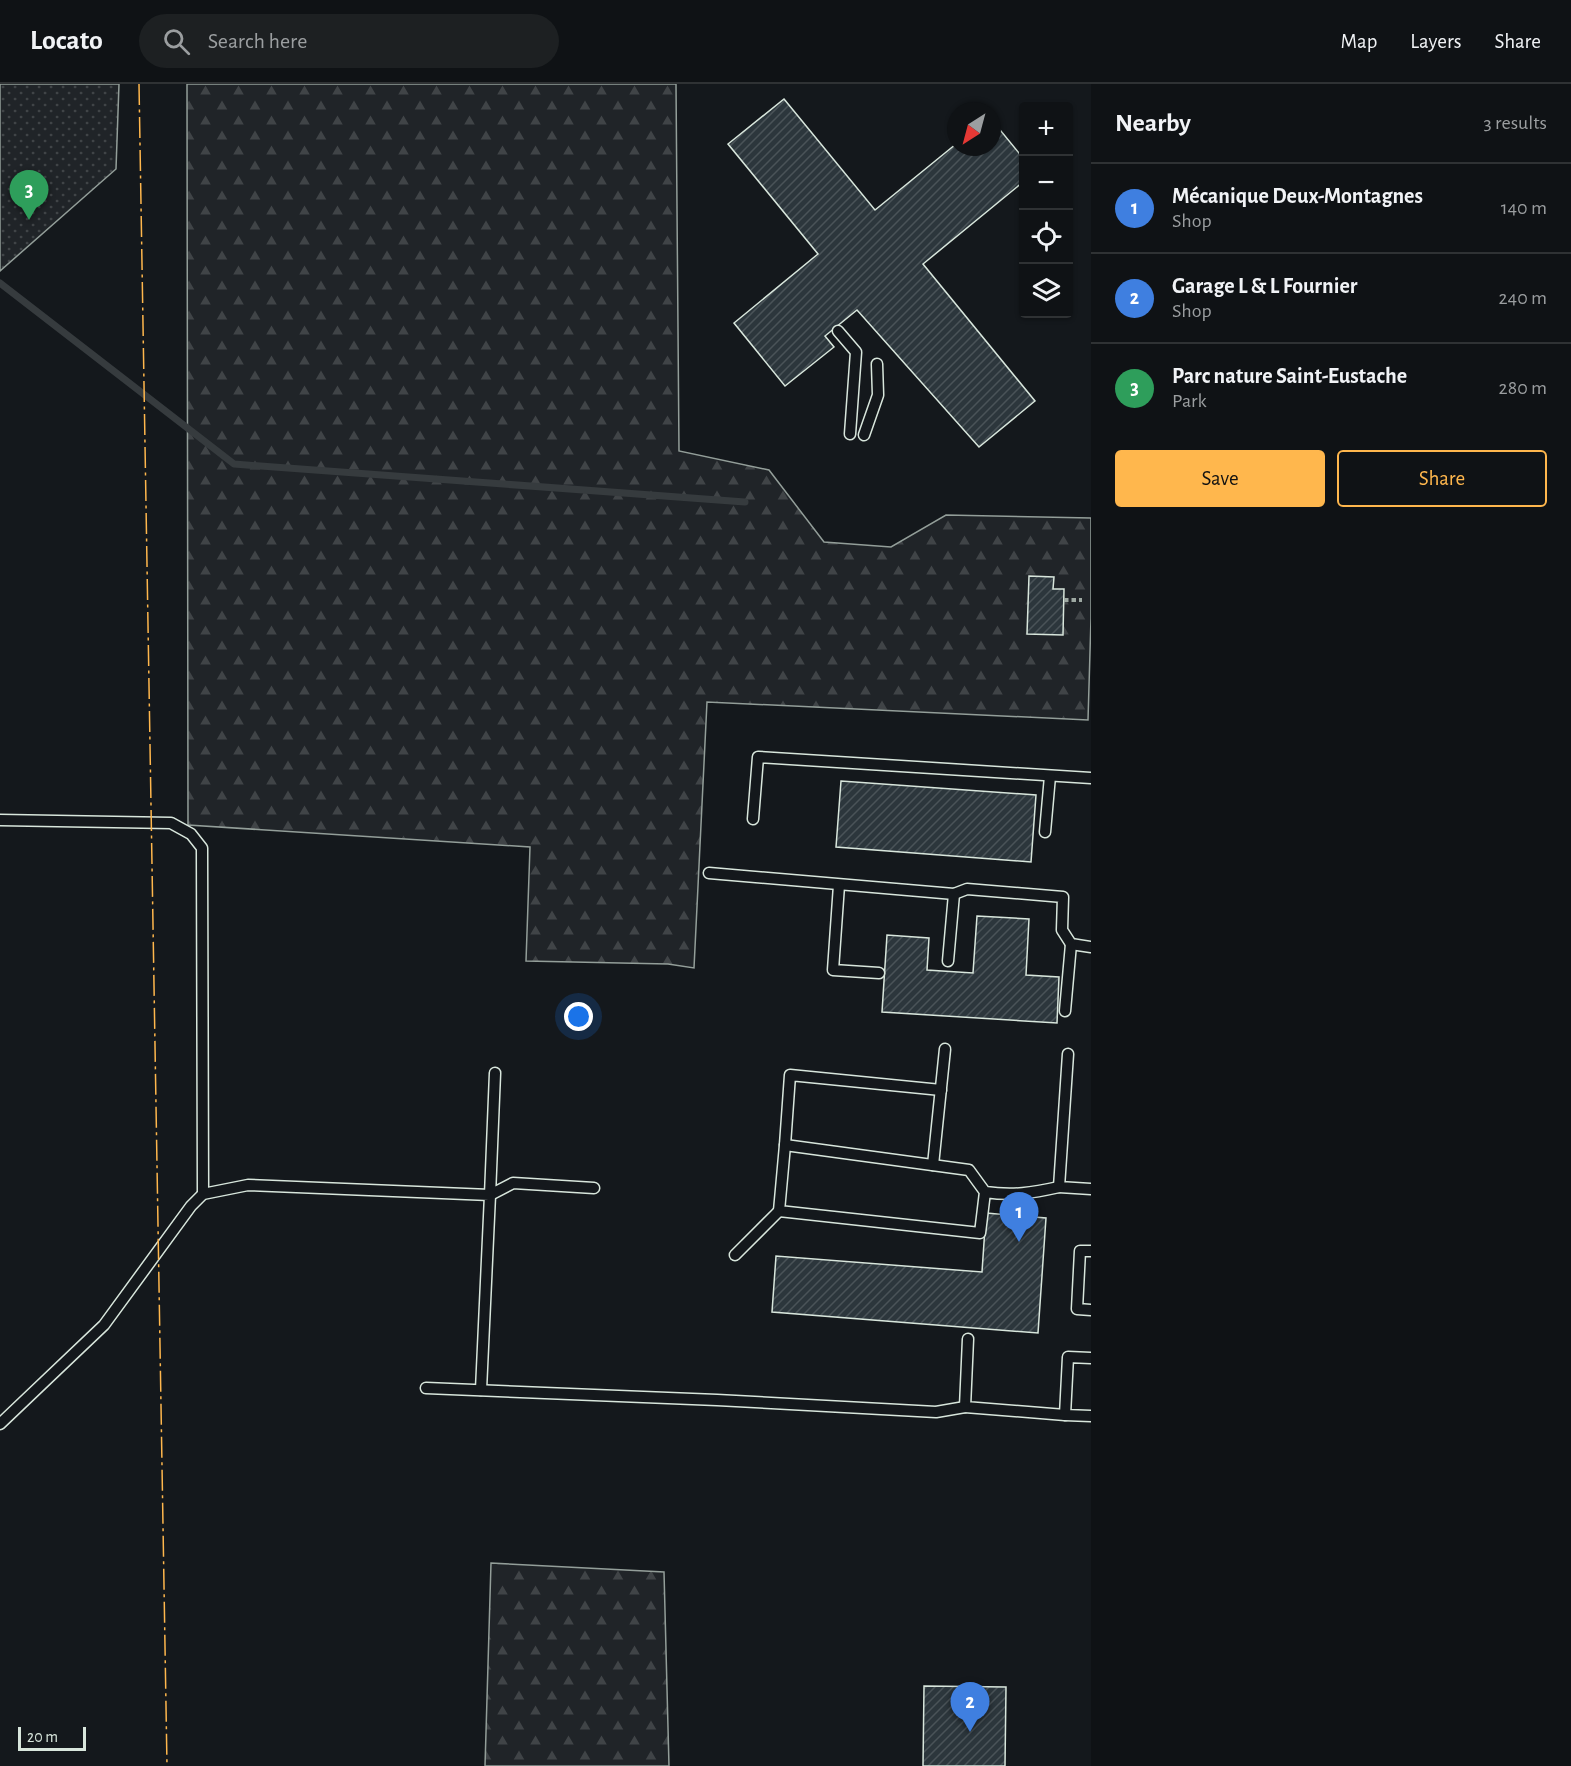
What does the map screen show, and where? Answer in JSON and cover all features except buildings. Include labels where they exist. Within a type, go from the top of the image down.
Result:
[{"type":"lane","points":[[838,331],[856,352],[850,434]]},
{"type":"lane","points":[[864,435],[878,394],[878,364]]},
{"type":"lane","points":[[753,819],[758,757],[1091,778]]},
{"type":"lane","points":[[1045,832],[1050,776]]},
{"type":"lane","points":[[0,820],[171,823],[191,834],[202,848],[203,1194]]},
{"type":"lane","points":[[709,873],[954,894],[967,889],[1063,897],[1062,930],[1071,944],[1065,1011]]},
{"type":"lane","points":[[839,885],[833,970],[879,973]]},
{"type":"lane","points":[[948,961],[954,894]]},
{"type":"lane","points":[[1071,944],[1091,947]]},
{"type":"lane","points":[[933,1165],[945,1049]]},
{"type":"lane","points":[[1059,1187],[1068,1054]]},
{"type":"lane","points":[[481,1390],[495,1072]]},
{"type":"lane","points":[[735,1255],[779,1211],[790,1075],[941,1090]]},
{"type":"lane","points":[[779,1211],[980,1233],[985,1192],[969,1170],[785,1146]]},
{"type":"lane","points":[[0,1424],[105,1325],[191,1206],[203,1194],[248,1185],[490,1195],[513,1183],[594,1188]]},
{"type":"lane","points":[[985,1192],[1027,1194],[1059,1187],[1091,1190]]},
{"type":"lane","points":[[1091,1251],[1080,1251],[1077,1309],[1091,1310]]},
{"type":"lane","points":[[964,1407],[968,1339]]},
{"type":"lane","points":[[1065,1415],[1068,1357],[1091,1358]]},
{"type":"lane","points":[[426,1388],[936,1412],[964,1407],[1091,1416]]},
{"type":"path","points":[[1064,600],[1082,600]]},
{"type":"green space","points":[[0,84],[119,84],[116,169],[0,271]]},
{"type":"green space","points":[[187,84],[676,84],[679,451],[769,470],[824,542],[891,547],[946,515],[1091,518],[1088,720],[707,702],[694,968],[668,964],[526,961],[530,847],[188,825]]},
{"type":"green space","points":[[491,1563],[664,1572],[669,1766],[485,1766]]},
{"type":"waterway","points":[[0,283],[234,464],[745,502]]},
{"type":"power","points":[[139,84],[167,1766]]},
{"type":"place","name":"Parc nature Saint-Eustache","points":[[29,220]]},
{"type":"place","name":"Mécanique Deux-Montagnes","points":[[1019,1242]]},
{"type":"place","name":"Garage L & L Fournier","points":[[970,1732]]}]
